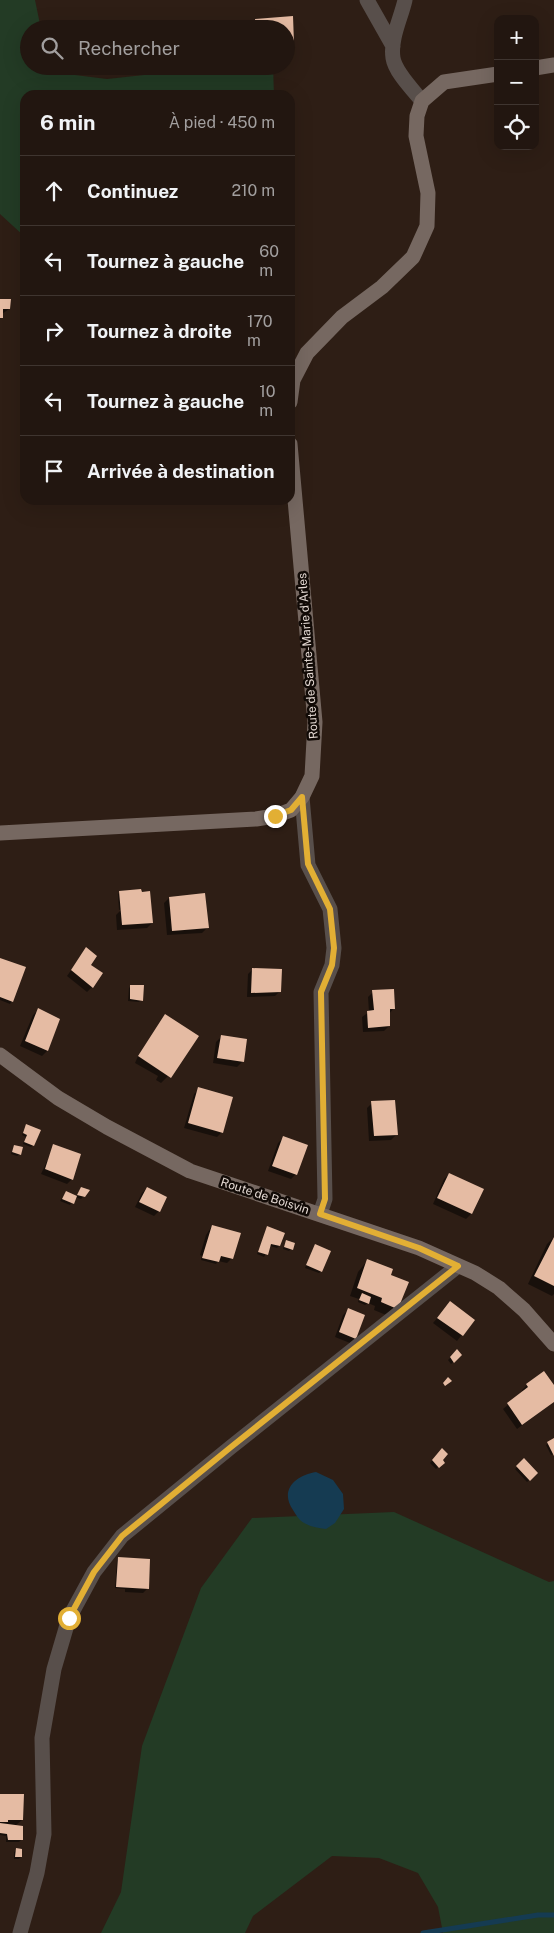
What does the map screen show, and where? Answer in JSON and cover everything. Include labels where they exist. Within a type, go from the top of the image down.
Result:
[{"type":"main road","points":[[539,67],[554,65]]},
{"type":"main road","points":[[295,376],[307,353],[342,318],[382,287],[414,257],[427,226],[428,193],[416,136],[417,116],[422,101],[444,82],[494,75]]},
{"type":"main road","name":"Route de Sainte-Marie d'Arles","points":[[0,833],[104,829],[256,819],[275,816],[291,810],[302,797],[312,776],[314,722],[295,502]]},
{"type":"main road","name":"Route de Boisvin","points":[[0,1055],[58,1098],[171,1162],[219,1182],[419,1248],[475,1273],[499,1288],[524,1310],[554,1344]]},
{"type":"street","points":[[367,0],[393,46]]},
{"type":"street","points":[[405,0],[393,46],[393,60],[405,80],[422,101]]},
{"type":"street","points":[[302,797],[308,864],[330,909],[334,948],[332,965],[321,992],[325,1199],[320,1214]]},
{"type":"street","points":[[20,1933],[37,1873],[44,1834],[42,1738],[54,1669],[69,1618],[94,1572],[122,1536],[458,1266]]},
{"type":"green space","points":[[0,0],[35,0],[39,20],[20,20],[20,75],[75,75],[107,79],[144,75],[273,75],[274,90],[20,90],[20,232],[0,214]]},
{"type":"green space","points":[[394,1512],[549,1582],[554,1581],[554,1933],[443,1933],[438,1907],[418,1873],[379,1858],[332,1856],[253,1916],[245,1933],[101,1933],[121,1892],[142,1746],[201,1588],[252,1518]]},
{"type":"water","points":[[316,1472],[333,1480],[343,1494],[344,1509],[335,1523],[326,1529],[306,1524],[300,1520],[289,1503],[289,1490],[296,1480]]},
{"type":"building","points":[[293,16],[293,20],[255,20]]},
{"type":"building","points":[[0,299],[11,299],[10,309],[3,309],[3,318],[0,318]]},
{"type":"building","points":[[141,889],[142,892],[150,891],[153,923],[122,925],[119,891]]},
{"type":"building","points":[[205,893],[209,928],[172,931],[169,897]]},
{"type":"building","points":[[86,947],[97,956],[91,965],[103,973],[93,988],[71,970]]},
{"type":"building","points":[[0,958],[26,967],[13,1002],[0,997]]},
{"type":"building","points":[[252,968],[282,969],[281,992],[251,993]]},
{"type":"building","points":[[130,985],[144,985],[143,1001],[130,999]]},
{"type":"building","points":[[394,989],[395,1009],[390,1009],[390,1026],[368,1028],[367,1011],[374,1010],[372,990]]},
{"type":"building","points":[[38,1008],[60,1019],[48,1051],[25,1041]]},
{"type":"building","points":[[165,1014],[199,1036],[171,1078],[138,1056]]},
{"type":"building","points":[[221,1035],[247,1039],[244,1062],[217,1058]]},
{"type":"building","points":[[198,1087],[233,1097],[223,1133],[188,1123]]},
{"type":"building","points":[[395,1100],[398,1135],[374,1136],[371,1101]]},
{"type":"building","points":[[26,1124],[41,1130],[34,1146],[24,1142],[27,1135],[23,1133]]},
{"type":"building","points":[[283,1136],[308,1145],[297,1175],[272,1166]]},
{"type":"building","points":[[53,1144],[81,1154],[73,1180],[45,1169]]},
{"type":"building","points":[[14,1145],[23,1147],[21,1155],[12,1152]]},
{"type":"building","points":[[449,1173],[484,1189],[472,1214],[437,1198]]},
{"type":"building","points":[[81,1187],[90,1190],[85,1197],[77,1195]]},
{"type":"building","points":[[147,1187],[167,1197],[160,1212],[139,1202]]},
{"type":"building","points":[[66,1191],[77,1196],[74,1204],[62,1199]]},
{"type":"building","points":[[212,1225],[241,1233],[233,1259],[221,1256],[219,1262],[202,1258]]},
{"type":"building","points":[[267,1226],[285,1233],[280,1246],[271,1244],[268,1255],[258,1252]]},
{"type":"building","points":[[554,1237],[554,1286],[534,1276]]},
{"type":"building","points":[[286,1240],[295,1243],[293,1250],[284,1247]]},
{"type":"building","points":[[315,1244],[331,1251],[322,1272],[306,1265]]},
{"type":"building","points":[[367,1259],[393,1269],[391,1275],[409,1282],[400,1304],[395,1308],[381,1302],[382,1298],[357,1288]]},
{"type":"building","points":[[362,1293],[371,1297],[369,1304],[359,1300]]},
{"type":"building","points":[[450,1301],[475,1320],[463,1336],[437,1318]]},
{"type":"building","points":[[348,1308],[365,1315],[356,1339],[339,1332]]},
{"type":"building","points":[[457,1349],[462,1355],[454,1363],[450,1357]]},
{"type":"building","points":[[544,1371],[554,1385],[554,1402],[522,1425],[507,1403],[528,1387],[526,1384]]},
{"type":"building","points":[[448,1377],[452,1381],[445,1386],[443,1383]]},
{"type":"building","points":[[554,1438],[554,1456],[547,1442]]},
{"type":"building","points":[[442,1448],[448,1454],[443,1460],[445,1463],[439,1468],[432,1460]]},
{"type":"building","points":[[524,1458],[538,1473],[530,1481],[516,1466]]},
{"type":"building","points":[[118,1557],[150,1559],[149,1589],[116,1587]]},
{"type":"building","points":[[0,1794],[24,1794],[23,1820],[0,1822]]},
{"type":"building","points":[[0,1823],[23,1826],[23,1840],[8,1840],[7,1834],[0,1833]]},
{"type":"building","points":[[16,1848],[22,1849],[22,1857],[15,1857]]},
{"type":"waterway","points":[[423,1933],[538,1915],[554,1915]]},
{"type":"route","points":[[69,1618],[94,1572],[122,1536],[458,1266],[419,1248],[320,1214],[325,1199],[321,992],[332,965],[334,948],[330,909],[308,864],[302,797],[291,810],[275,816]]}]
